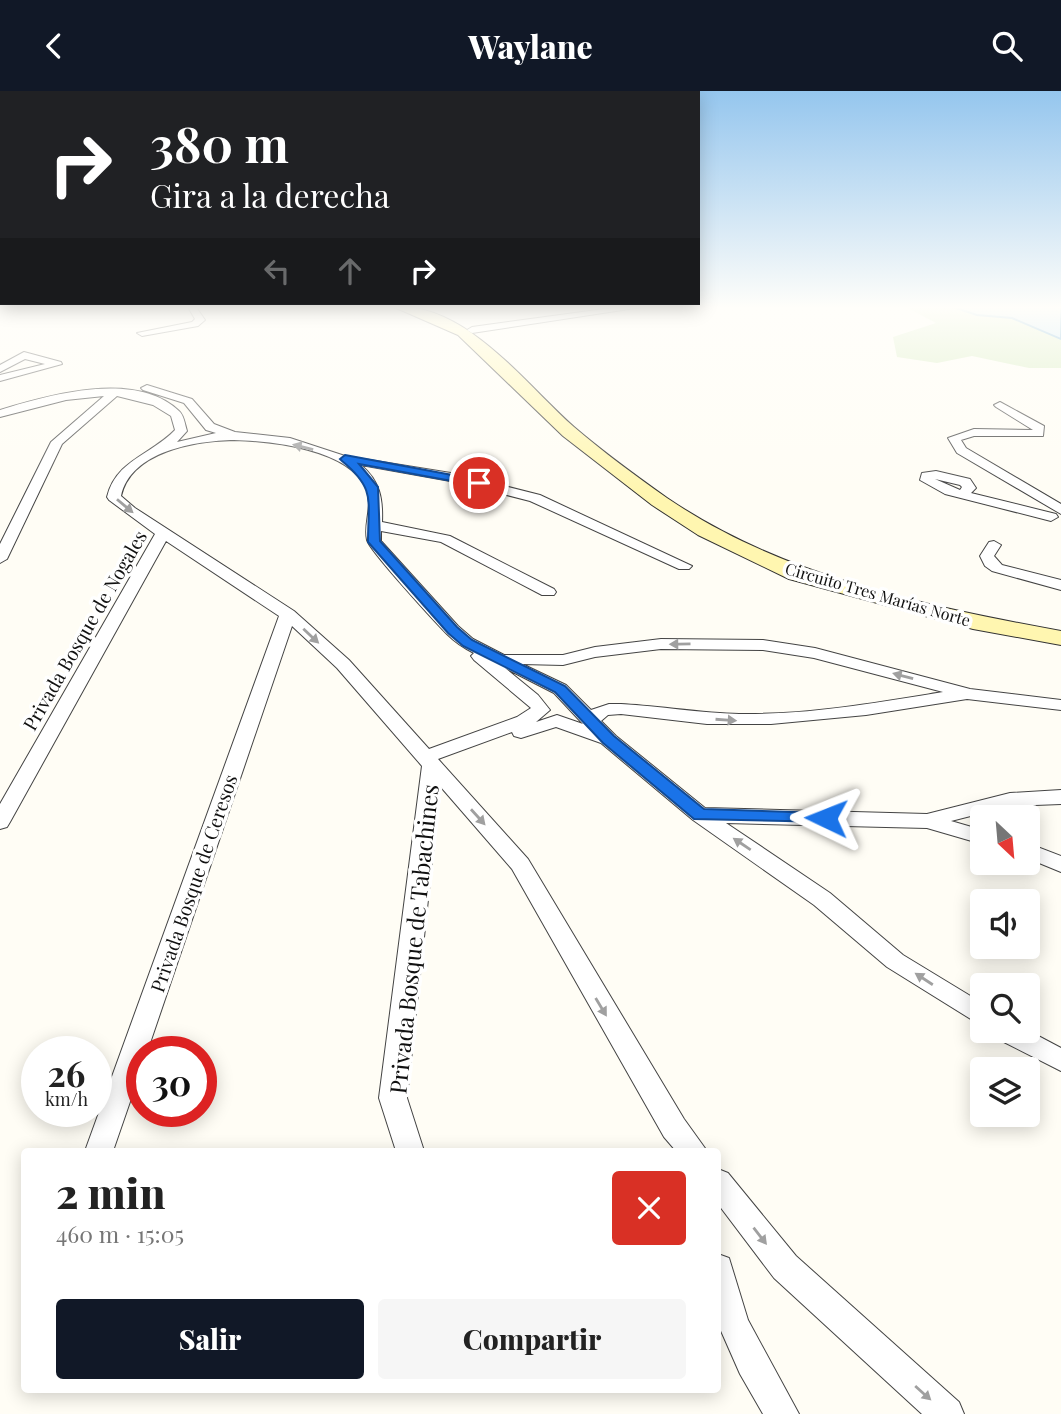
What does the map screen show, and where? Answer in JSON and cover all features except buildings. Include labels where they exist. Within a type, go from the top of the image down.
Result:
[{"type":"street","points":[[0,378],[38,369]]},
{"type":"street","name":"Circuito Tres Marías Norte","points":[[505,369],[659,501],[705,531],[797,574],[973,622],[1061,638]]},
{"type":"street","name":"Circuito Tres Marías Norte","points":[[512,369],[576,431],[691,510],[764,548],[859,582],[1061,629]]},
{"type":"street","points":[[0,414],[11,404],[81,387],[113,385],[146,388],[173,394],[188,401],[210,427],[232,436]]},
{"type":"street","points":[[11,404],[113,394],[157,402],[176,414],[181,423],[181,431],[175,439],[124,471],[115,485],[114,497],[163,533],[288,614],[342,664],[428,761],[520,865],[674,1128],[691,1148]]},
{"type":"street","points":[[0,559],[57,442],[113,394]]},
{"type":"street","points":[[1000,405],[1030,421],[1040,429],[1039,433],[973,433],[954,438],[956,443],[961,450],[1058,516]]},
{"type":"street","points":[[145,457],[193,442],[232,436],[257,437],[305,446],[345,459],[468,481],[535,498],[684,566]]},
{"type":"street","points":[[345,459],[360,471],[373,487],[374,542],[452,630],[475,647],[560,689],[609,740],[700,815],[822,899],[895,961],[970,1008]]},
{"type":"street","points":[[963,494],[1058,516]]},
{"type":"street","points":[[373,525],[445,538],[548,592]]},
{"type":"street","name":"Privada Bosque de Nogales","points":[[0,822],[163,533]]},
{"type":"street","points":[[994,545],[987,556],[990,563],[997,568],[1061,585]]},
{"type":"street","name":"Privada Bosque de Ceresos","points":[[100,1148],[288,614]]},
{"type":"street","points":[[475,647],[511,658],[563,660],[595,652],[661,644],[763,645],[815,653],[969,694],[1061,705]]},
{"type":"street","points":[[428,761],[524,721],[541,710],[533,697],[493,670],[475,647]]},
{"type":"street","points":[[590,721],[603,710],[632,709],[667,716],[758,722],[857,712],[969,694]]},
{"type":"street","points":[[428,761],[557,721],[609,740]]},
{"type":"street","name":"Privada Bosque de Tabachines","points":[[409,1148],[393,1098],[428,761]]},
{"type":"street","points":[[928,821],[986,803],[1036,795],[1061,797]]},
{"type":"street","points":[[700,815],[928,821],[970,833]]},
{"type":"street","points":[[1040,855],[1061,864]]},
{"type":"street","points":[[1028,1043],[1061,1060]]},
{"type":"street","points":[[721,1189],[785,1267],[947,1414]]},
{"type":"street","points":[[721,1288],[723,1300],[764,1385],[782,1414]]},
{"type":"route","points":[[479,483],[345,459],[360,471],[373,487],[374,542],[452,630],[467,643],[560,689],[609,740],[700,815],[826,818]]}]
